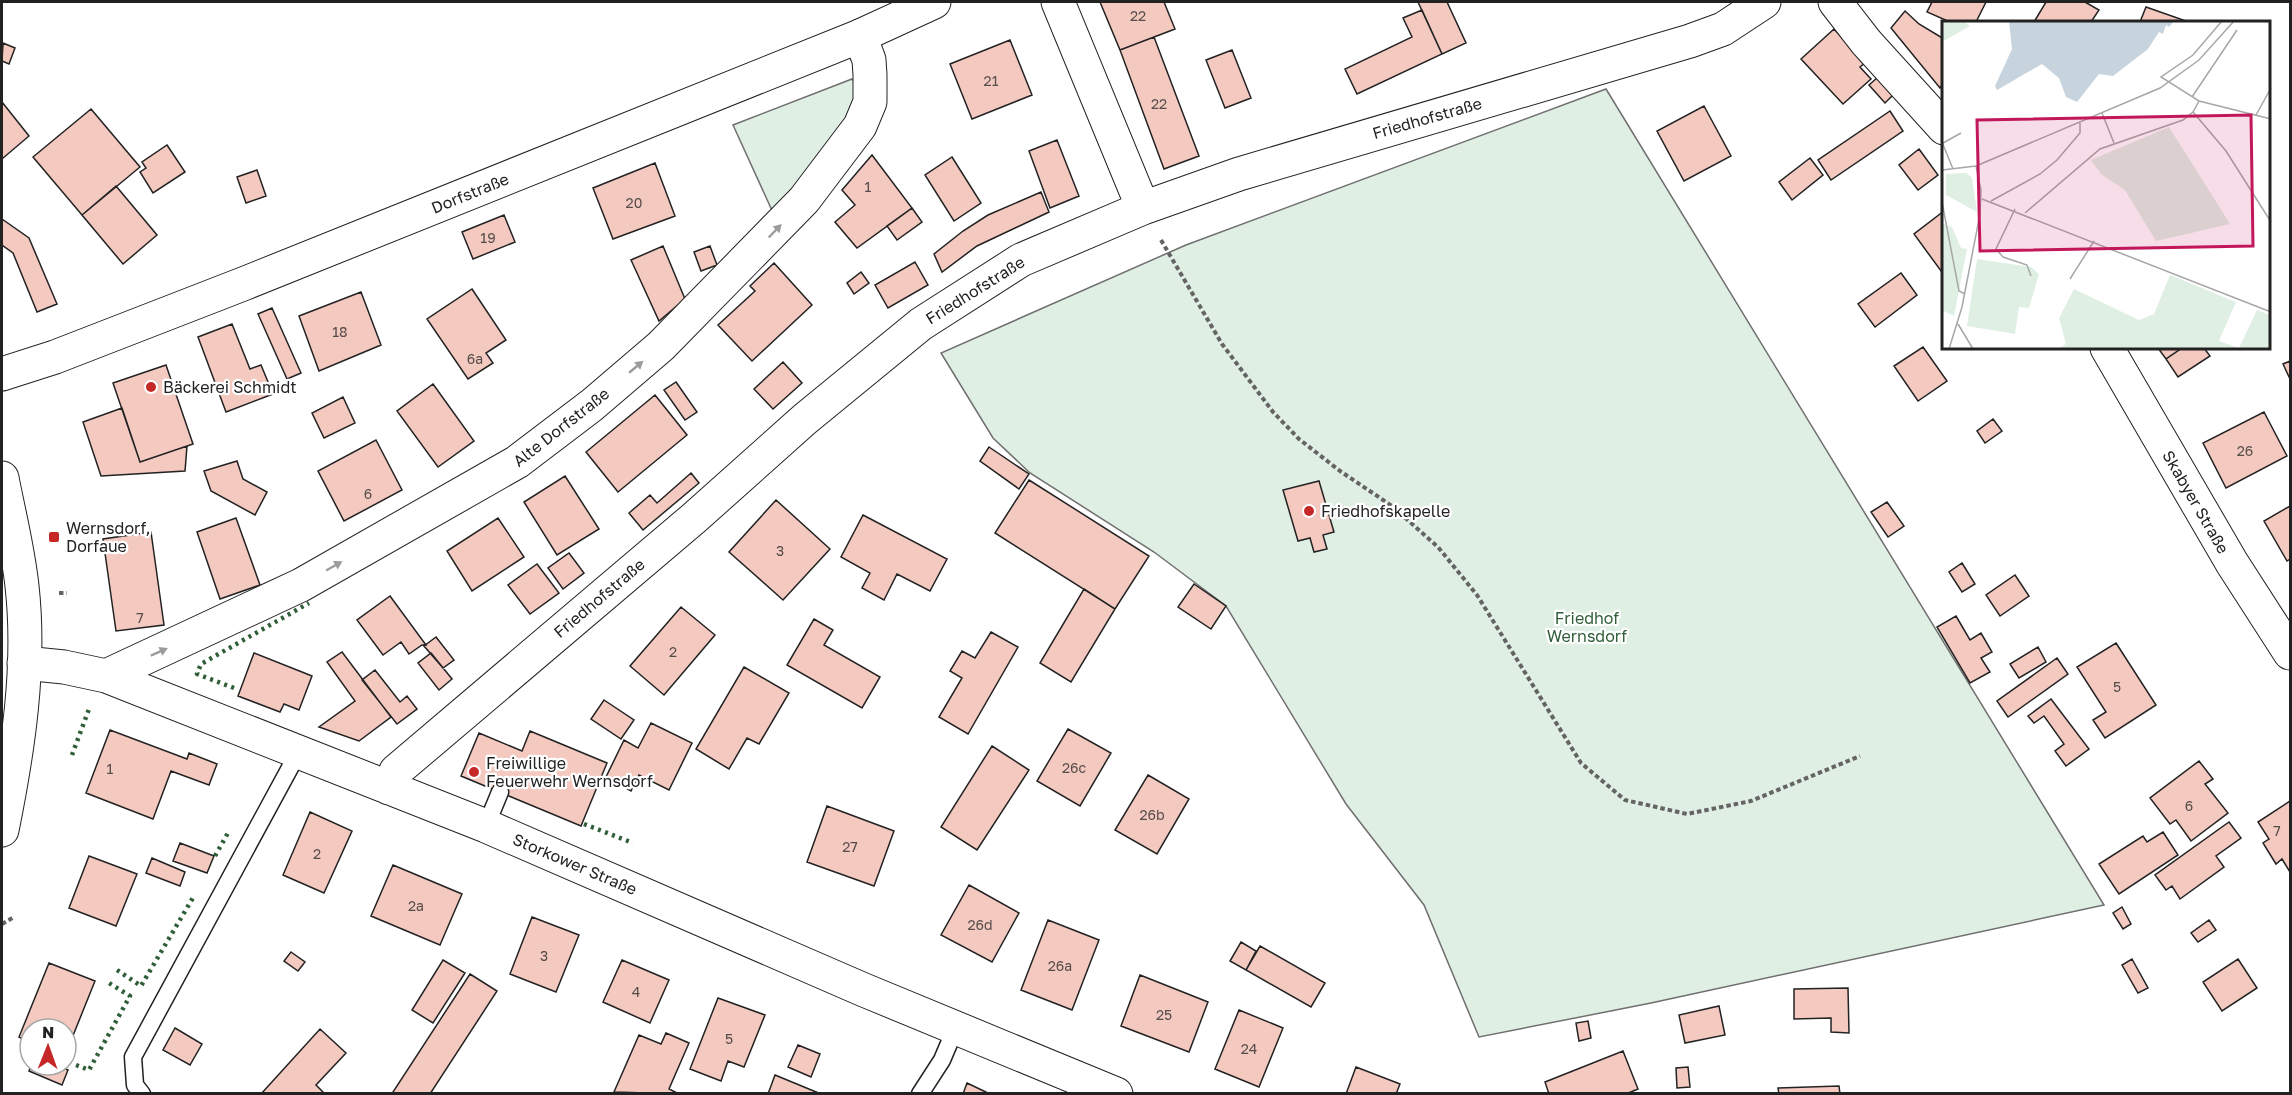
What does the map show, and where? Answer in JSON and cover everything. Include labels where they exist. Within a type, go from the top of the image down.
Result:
[{"type":"street","name":"Dorfstraße","points":[[2,374],[55,357],[254,280],[860,36],[934,2]]},
{"type":"street","points":[[1059,2],[1143,208]]},
{"type":"street","name":"Friedhofstraße","points":[[389,788],[396,771],[693,519],[805,419],[921,324],[1022,260],[1143,208],[1251,170],[1690,41],[1723,29],[1764,2]]},
{"type":"street","points":[[1834,2],[1866,42],[1942,126]]},
{"type":"street","name":"Alte Dorfstraße","points":[[106,676],[301,585],[507,468],[618,383],[661,346],[804,200],[860,126],[870,102],[869,60],[860,36]]},
{"type":"street","name":"Skabyer Straße","points":[[2108,350],[2232,563],[2290,653]]},
{"type":"street","points":[[2,478],[22,587],[24,663],[16,754],[2,830]]},
{"type":"street","name":"Storkower Straße","points":[[24,663],[64,667],[106,676],[486,826],[864,990],[1116,1094]]},
{"type":"lane","points":[[142,1094],[135,1085],[133,1057],[298,753]]},
{"type":"lane","points":[[486,826],[500,792]]},
{"type":"lane","points":[[920,1094],[942,1060],[956,1027]]},
{"type":"path","points":[[1143,208],[1222,344],[1273,412],[1299,439],[1340,471],[1392,506],[1438,547],[1477,596],[1581,763],[1625,800],[1687,814],[1751,801],[1860,756]]},
{"type":"path","points":[[54,537],[61,536]]},
{"type":"path","points":[[59,593],[67,593]]},
{"type":"path","points":[[2,924],[14,917]]},
{"type":"green space","points":[[852,79],[856,84],[852,121],[775,217],[733,125]]},
{"type":"green space","name":"Friedhof Wernsdorf","points":[[1606,89],[2104,905],[1651,1003],[1479,1037],[1424,905],[1346,804],[1226,606],[1154,552],[1030,473],[993,438],[941,353],[1186,245]]},
{"type":"building","points":[[1100,2],[1164,2],[1175,29],[1120,50]]},
{"type":"building","points":[[1418,2],[1447,2],[1466,43],[1442,54]]},
{"type":"building","points":[[1932,2],[1986,2],[1976,21],[1948,21],[1927,12]]},
{"type":"building","points":[[2046,2],[2085,2],[2099,10],[2092,21],[2035,21]]},
{"type":"building","points":[[2146,7],[2186,21],[2140,21]]},
{"type":"building","points":[[1422,10],[1442,54],[1357,94],[1345,69],[1412,37],[1403,18]]},
{"type":"building","points":[[1905,11],[1919,24],[1942,38],[1942,85],[1940,88],[1891,28]]},
{"type":"building","points":[[1834,29],[1865,63],[1860,67],[1871,79],[1843,104],[1801,59]]},
{"type":"building","points":[[1154,37],[1199,156],[1164,169],[1120,50]]},
{"type":"building","points":[[1010,40],[1032,95],[972,119],[950,64]]},
{"type":"building","points":[[3,43],[15,48],[9,64],[2,61]]},
{"type":"building","points":[[1232,50],[1251,98],[1225,108],[1206,60]]},
{"type":"building","points":[[1878,77],[1894,94],[1885,103],[1869,85]]},
{"type":"building","points":[[2,102],[29,136],[2,159]]},
{"type":"building","points":[[1704,106],[1731,156],[1684,181],[1657,131]]},
{"type":"building","points":[[91,109],[140,167],[82,215],[33,157]]},
{"type":"building","points":[[1890,111],[1903,131],[1831,180],[1818,160]]},
{"type":"building","points":[[1057,140],[1079,196],[1050,208],[1029,151]]},
{"type":"building","points":[[167,145],[185,172],[153,193],[140,172],[146,168],[142,162]]},
{"type":"building","points":[[1919,149],[1938,175],[1918,190],[1899,165]]},
{"type":"building","points":[[872,155],[912,208],[857,248],[835,222],[855,205],[842,190]]},
{"type":"building","points":[[952,157],[981,203],[954,221],[925,175]]},
{"type":"building","points":[[1810,158],[1823,175],[1792,200],[1779,182]]},
{"type":"building","points":[[655,163],[675,216],[613,239],[593,188]]},
{"type":"building","points":[[257,170],[266,196],[246,203],[237,177]]},
{"type":"building","points":[[116,186],[157,235],[123,264],[82,215]]},
{"type":"building","points":[[1041,192],[1049,212],[977,246],[942,272],[934,254],[988,215]]},
{"type":"building","points":[[912,208],[922,222],[897,240],[887,226]]},
{"type":"building","points":[[1942,213],[1942,272],[1914,234]]},
{"type":"building","points":[[504,215],[515,242],[473,259],[462,232]]},
{"type":"building","points":[[2,219],[29,238],[57,304],[37,312],[13,253],[2,245]]},
{"type":"building","points":[[663,246],[685,299],[659,321],[631,260]]},
{"type":"building","points":[[710,246],[717,265],[701,271],[694,252]]},
{"type":"building","points":[[915,262],[928,285],[888,308],[875,285]]},
{"type":"building","points":[[774,263],[812,305],[752,361],[718,325],[755,291],[750,286]]},
{"type":"building","points":[[861,272],[869,283],[854,294],[847,283]]},
{"type":"building","points":[[1901,273],[1917,295],[1875,327],[1858,304]]},
{"type":"building","points":[[472,289],[506,340],[486,353],[493,363],[468,379],[427,319]]},
{"type":"building","points":[[361,292],[381,345],[319,371],[299,316]]},
{"type":"building","points":[[272,308],[301,373],[287,379],[258,314]]},
{"type":"building","points":[[232,324],[250,369],[261,365],[273,394],[226,412],[198,337]]},
{"type":"building","points":[[1923,347],[1947,381],[1918,401],[1894,366]]},
{"type":"building","points":[[2159,350],[2179,350],[2166,359]]},
{"type":"building","points":[[2179,350],[2206,350],[2210,356],[2178,377],[2166,359]]},
{"type":"building","points":[[2290,361],[2290,379],[2283,364]]},
{"type":"building","points":[[783,362],[802,383],[773,409],[754,389]]},
{"type":"building","points":[[166,365],[193,444],[140,462],[113,383]]},
{"type":"building","points":[[676,382],[697,412],[685,420],[664,390]]},
{"type":"building","points":[[433,384],[474,441],[438,467],[397,411]]},
{"type":"building","points":[[655,395],[687,435],[618,492],[586,452]]},
{"type":"building","points":[[343,397],[355,423],[324,438],[312,413]]},
{"type":"building","points":[[122,408],[140,462],[187,446],[185,471],[101,476],[83,422]]},
{"type":"building","points":[[2264,412],[2287,456],[2226,488],[2203,443]]},
{"type":"building","points":[[1993,419],[2002,431],[1985,443],[1977,431]]},
{"type":"building","points":[[376,440],[402,490],[344,521],[318,471]]},
{"type":"building","points":[[989,447],[1029,474],[1019,489],[980,461]]},
{"type":"building","points":[[237,461],[243,479],[267,492],[255,515],[211,491],[204,471]]},
{"type":"building","points":[[691,473],[699,483],[643,530],[629,513],[650,495],[657,503]]},
{"type":"building","points":[[565,476],[599,529],[557,555],[524,502]]},
{"type":"building","points":[[1029,480],[1149,556],[1115,609],[995,533]]},
{"type":"building","name":"Friedhofskapelle","points":[[1319,481],[1334,532],[1323,535],[1327,549],[1314,552],[1310,538],[1298,541],[1283,490]]},
{"type":"building","points":[[776,500],[830,549],[783,600],[729,552]]},
{"type":"building","points":[[1887,502],[1904,526],[1888,537],[1871,512]]},
{"type":"building","points":[[2290,506],[2290,559],[2287,561],[2264,521]]},
{"type":"building","points":[[863,515],[947,559],[930,591],[897,574],[884,600],[862,588],[870,573],[841,557]]},
{"type":"building","points":[[236,518],[260,585],[220,599],[197,532]]},
{"type":"building","points":[[498,518],[524,557],[472,591],[447,551]]},
{"type":"building","points":[[151,532],[164,625],[116,631],[103,539]]},
{"type":"building","points":[[569,553],[584,573],[563,589],[548,568]]},
{"type":"building","points":[[1962,563],[1975,584],[1962,592],[1949,572]]},
{"type":"building","points":[[537,564],[559,593],[530,614],[508,585]]},
{"type":"building","points":[[2015,575],[2029,596],[2000,616],[1986,595]]},
{"type":"building","points":[[1194,584],[1226,606],[1211,629],[1178,607]]},
{"type":"building","points":[[1084,589],[1115,609],[1071,682],[1040,663]]},
{"type":"building","points":[[390,596],[426,645],[422,645],[409,654],[401,642],[383,655],[357,620]]},
{"type":"building","points":[[681,607],[715,635],[664,695],[630,666]]},
{"type":"building","points":[[1956,616],[1970,640],[1981,633],[1992,652],[1981,658],[1990,672],[1970,683],[1937,627]]},
{"type":"building","points":[[814,619],[833,630],[824,645],[880,677],[862,708],[787,665]]},
{"type":"building","points":[[991,632],[1018,647],[968,734],[939,717],[962,678],[950,671],[962,651],[975,658]]},
{"type":"building","points":[[436,637],[454,660],[443,668],[424,646]]},
{"type":"building","points":[[2116,643],[2156,705],[2105,738],[2093,720],[2106,712],[2077,667]]},
{"type":"building","points":[[2038,647],[2046,662],[2019,678],[2010,664]]},
{"type":"building","points":[[342,652],[391,717],[359,741],[319,727],[355,701],[327,662]]},
{"type":"building","points":[[254,653],[312,676],[299,710],[284,704],[280,712],[238,696]]},
{"type":"building","points":[[431,653],[452,679],[439,690],[418,663]]},
{"type":"building","points":[[2057,658],[2068,674],[2008,717],[1997,701]]},
{"type":"building","points":[[744,667],[789,693],[759,744],[747,738],[729,769],[696,749]]},
{"type":"building","points":[[375,670],[400,702],[407,696],[417,709],[397,724],[362,680]]},
{"type":"building","points":[[2051,699],[2089,749],[2066,766],[2055,751],[2064,744],[2044,716],[2034,723],[2028,716]]},
{"type":"building","points":[[604,700],[634,720],[621,739],[591,719]]},
{"type":"building","points":[[651,723],[692,743],[669,790],[639,775],[631,791],[606,777],[624,740],[638,748]]},
{"type":"building","points":[[1068,729],[1111,753],[1080,806],[1037,781]]},
{"type":"building","points":[[110,730],[187,759],[189,753],[217,764],[209,785],[171,771],[153,819],[86,793]]},
{"type":"building","points":[[530,731],[607,763],[581,826],[461,776],[479,733],[522,751]]},
{"type":"building","points":[[992,746],[1029,770],[977,850],[941,827]]},
{"type":"building","points":[[2199,761],[2213,779],[2205,784],[2228,813],[2191,841],[2176,820],[2170,824],[2150,798]]},
{"type":"building","points":[[1148,775],[1189,799],[1157,854],[1115,830]]},
{"type":"building","points":[[2290,801],[2290,872],[2282,859],[2276,864],[2263,843],[2269,839],[2258,822]]},
{"type":"building","points":[[827,806],[894,831],[874,886],[807,862]]},
{"type":"building","points":[[310,812],[352,831],[324,893],[283,875]]},
{"type":"building","points":[[2229,822],[2241,838],[2216,856],[2224,867],[2180,899],[2172,886],[2166,890],[2155,875]]},
{"type":"building","points":[[2163,832],[2178,855],[2119,894],[2099,864],[2143,836],[2147,842]]},
{"type":"building","points":[[180,843],[214,856],[207,873],[173,861]]},
{"type":"building","points":[[89,856],[137,874],[116,926],[69,908]]},
{"type":"building","points":[[152,858],[185,872],[180,886],[146,873]]},
{"type":"building","points":[[393,865],[462,894],[440,945],[371,916]]},
{"type":"building","points":[[969,885],[1019,913],[992,962],[941,935]]},
{"type":"building","points":[[2122,907],[2131,924],[2123,929],[2113,913]]},
{"type":"building","points":[[532,917],[579,935],[556,992],[510,974]]},
{"type":"building","points":[[1048,920],[1099,940],[1072,1010],[1021,990]]},
{"type":"building","points":[[2209,920],[2216,930],[2198,942],[2191,933]]},
{"type":"building","points":[[1241,942],[1256,951],[1246,970],[1230,961]]},
{"type":"building","points":[[1260,946],[1325,983],[1311,1007],[1246,970]]},
{"type":"building","points":[[291,952],[305,962],[298,971],[284,961]]},
{"type":"building","points":[[2132,959],[2148,988],[2138,993],[2122,965]]},
{"type":"building","points":[[2238,959],[2257,988],[2222,1011],[2203,982]]},
{"type":"building","points":[[443,960],[465,973],[433,1023],[412,1010]]},
{"type":"building","points":[[622,960],[669,980],[650,1023],[603,1002]]},
{"type":"building","points":[[49,963],[95,981],[78,1023],[78,1017],[27,1017]]},
{"type":"building","points":[[470,974],[497,991],[430,1094],[396,1094],[393,1092]]},
{"type":"building","points":[[1140,975],[1208,1002],[1189,1052],[1121,1026]]},
{"type":"building","points":[[1848,988],[1849,1033],[1831,1032],[1831,1018],[1794,1019],[1794,989]]},
{"type":"building","points":[[718,998],[765,1015],[744,1067],[728,1061],[721,1081],[690,1069]]},
{"type":"building","points":[[1719,1006],[1725,1035],[1685,1043],[1679,1015]]},
{"type":"building","points":[[1239,1010],[1283,1028],[1259,1087],[1215,1069]]},
{"type":"building","points":[[1588,1021],[1591,1038],[1579,1041],[1576,1023]]},
{"type":"building","points":[[175,1028],[202,1044],[190,1065],[163,1050]]},
{"type":"building","points":[[320,1029],[346,1053],[316,1085],[325,1094],[261,1094]]},
{"type":"building","points":[[666,1033],[689,1043],[669,1089],[679,1094],[614,1092],[639,1035],[661,1044]]},
{"type":"building","points":[[798,1045],[820,1054],[811,1077],[788,1067]]},
{"type":"building","points":[[1623,1051],[1638,1089],[1626,1094],[1549,1094],[1545,1082]]},
{"type":"building","points":[[1356,1067],[1400,1084],[1396,1094],[1346,1094]]},
{"type":"building","points":[[1688,1067],[1690,1087],[1677,1088],[1676,1068]]},
{"type":"building","points":[[775,1075],[821,1094],[768,1094]]},
{"type":"building","points":[[43,1077],[65,1077],[62,1085]]},
{"type":"building","points":[[967,1083],[990,1094],[963,1094]]},
{"type":"building","points":[[1839,1086],[1840,1094],[1779,1094],[1778,1088]]},
{"type":"hedge","points":[[234,688],[197,674],[201,664],[309,603]]},
{"type":"hedge","points":[[72,755],[89,709]]},
{"type":"hedge","points":[[584,824],[633,843]]},
{"type":"hedge","points":[[215,856],[229,831]]},
{"type":"hedge","points":[[117,970],[141,986],[194,896]]},
{"type":"hedge","points":[[78,1066],[89,1070],[130,996],[109,983]]},
{"type":"place","name":"Bäckerei Schmidt","points":[[151,387]]},
{"type":"place","name":"Friedhofskapelle","points":[[1309,511]]},
{"type":"place","name":"Wernsdorf, Dorfaue","points":[[54,537]]},
{"type":"place","name":"Freiwillige Feuerwehr Wernsdorf","points":[[474,772]]}]
